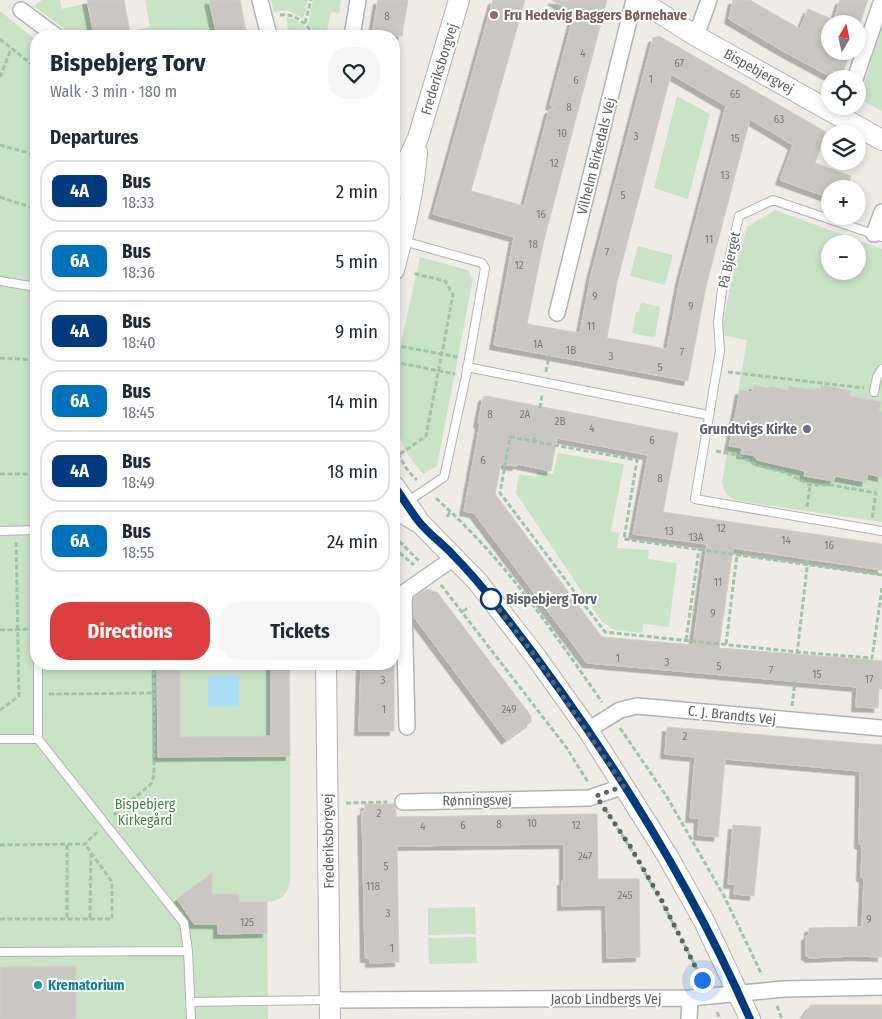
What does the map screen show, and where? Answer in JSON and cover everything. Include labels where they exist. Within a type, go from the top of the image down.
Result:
[{"type":"street","points":[[260,0],[268,30]]},
{"type":"street","points":[[353,30],[358,0]]},
{"type":"street","name":"Frederiksborgvej","points":[[400,177],[418,138],[459,0]]},
{"type":"street","name":"Vilhelm Birkedals Vej","points":[[557,312],[634,0]]},
{"type":"street","name":"Bispebjergvej","points":[[639,0],[696,36],[821,100]]},
{"type":"street","points":[[696,36],[709,0]]},
{"type":"street","points":[[858,70],[882,0]]},
{"type":"street","points":[[20,10],[48,30]]},
{"type":"street","name":"Bispebjergvej","points":[[848,115],[882,140]]},
{"type":"street","name":"Frederiksborgvej","points":[[400,234],[408,216],[415,178],[418,138]]},
{"type":"street","name":"På Bjerget","points":[[878,236],[882,212]]},
{"type":"street","points":[[400,505],[455,557],[477,581],[536,657],[588,730],[667,854],[704,921],[750,1019]]},
{"type":"street","points":[[407,727],[404,602],[406,592],[455,557]]},
{"type":"street","name":"Frederiksborgvej","points":[[326,670],[330,1009]]},
{"type":"street","name":"C. J. Brandts Vej","points":[[588,730],[620,710],[637,706],[882,728]]},
{"type":"street","name":"Rønningsvej","points":[[403,802],[589,798],[624,786]]},
{"type":"street","name":"Jacob Lindbergs Vej","points":[[330,1009],[690,998],[784,989],[882,988]]},
{"type":"street","points":[[689,1019],[690,998]]},
{"type":"lane","name":"På Bjerget","points":[[878,236],[772,200],[739,216],[722,290],[718,322],[720,351],[695,499],[882,531]]},
{"type":"lane","points":[[400,240],[482,263],[485,268],[467,368],[444,476],[400,505]]},
{"type":"lane","points":[[0,280],[30,286]]},
{"type":"lane","points":[[467,368],[708,416]]},
{"type":"lane","points":[[874,392],[876,378],[882,369]]},
{"type":"lane","points":[[0,531],[30,530]]},
{"type":"lane","points":[[38,670],[38,739],[184,923],[188,950],[190,1019]]},
{"type":"lane","points":[[0,739],[38,739]]},
{"type":"lane","points":[[0,952],[188,950]]},
{"type":"lane","points":[[190,1002],[330,1009]]},
{"type":"path","points":[[306,23],[311,0]]},
{"type":"path","points":[[264,16],[288,14],[306,23],[310,30]]},
{"type":"path","points":[[0,39],[30,63]]},
{"type":"path","points":[[0,77],[11,49]]},
{"type":"path","points":[[0,144],[30,153]]},
{"type":"path","points":[[0,197],[30,207]]},
{"type":"path","points":[[400,270],[445,281],[453,295],[426,436],[400,454]]},
{"type":"path","points":[[400,346],[442,355],[467,368]]},
{"type":"path","points":[[0,358],[30,360]]},
{"type":"path","points":[[400,363],[439,370],[467,368]]},
{"type":"path","points":[[716,370],[862,387],[874,392]]},
{"type":"path","points":[[534,442],[535,434]]},
{"type":"path","points":[[882,575],[808,561],[624,539],[637,460],[510,437],[500,493],[605,632],[797,653],[872,658],[882,588]]},
{"type":"path","points":[[703,449],[737,455],[775,471],[787,473],[810,485],[831,485],[876,493],[870,529]]},
{"type":"path","points":[[0,474],[30,474]]},
{"type":"path","points":[[805,519],[810,485]]},
{"type":"path","points":[[447,517],[450,512]]},
{"type":"path","points":[[0,710],[19,696],[16,530]]},
{"type":"path","points":[[400,543],[463,611],[566,747],[630,846],[662,901],[720,1019]]},
{"type":"path","points":[[686,640],[699,549]]},
{"type":"path","points":[[400,553],[429,575]]},
{"type":"path","points":[[726,644],[737,554]]},
{"type":"path","points":[[797,653],[808,561]]},
{"type":"path","points":[[463,611],[470,607]]},
{"type":"path","points":[[0,630],[30,629]]},
{"type":"path","points":[[0,845],[85,844],[104,823],[151,784],[154,776],[154,670]]},
{"type":"path","points":[[790,721],[794,681]]},
{"type":"path","points":[[38,694],[154,693]]},
{"type":"path","points":[[327,803],[403,802]]},
{"type":"path","points":[[67,844],[67,919]]},
{"type":"path","points":[[0,919],[112,918],[112,882],[85,844]]},
{"type":"path","points":[[90,918],[91,852]]},
{"type":"green space","points":[[42,0],[60,0],[62,9],[88,3],[93,30],[66,30],[34,6]]},
{"type":"green space","points":[[145,0],[209,0],[216,30],[136,30],[150,27]]},
{"type":"green space","points":[[271,0],[308,0],[302,18],[287,10],[274,12]]},
{"type":"green space","points":[[313,0],[341,0],[339,13],[331,12],[327,30],[313,30],[308,24]]},
{"type":"green space","name":"Bispebjerg Kirkegård","points":[[0,11],[30,35],[30,670],[290,670],[290,883],[287,892],[282,897],[267,902],[268,1019],[0,1019]]},
{"type":"green space","points":[[286,17],[294,19],[306,30],[288,30]]},
{"type":"green space","points":[[882,27],[882,111],[866,103],[866,77]]},
{"type":"green space","points":[[677,96],[710,114],[688,199],[654,188]]},
{"type":"green space","points":[[775,210],[844,235],[821,235],[821,280],[866,280],[866,243],[882,249],[882,522],[739,501],[725,492],[722,482],[747,340],[721,335],[730,286],[747,227]]},
{"type":"green space","points":[[638,246],[673,255],[665,285],[630,276]]},
{"type":"green space","points":[[420,257],[468,270],[473,279],[437,466],[423,474],[408,455],[400,438],[400,348]]},
{"type":"green space","points":[[641,302],[660,307],[655,338],[632,333],[636,312],[639,312]]},
{"type":"green space","points":[[558,453],[624,464],[611,531],[619,533],[617,548],[649,550],[648,559],[677,563],[669,627],[643,624],[642,633],[615,630],[602,622],[516,493],[519,474],[536,477],[537,471],[553,474]]},
{"type":"green space","points":[[475,907],[476,934],[428,935],[428,908]]},
{"type":"green space","points":[[476,937],[477,963],[429,964],[428,938]]},
{"type":"water","points":[[208,676],[239,676],[239,706],[208,707]]},
{"type":"building","points":[[87,0],[124,0],[130,30],[93,30]]},
{"type":"building","points":[[209,0],[240,0],[246,30],[216,30]]},
{"type":"building","points":[[378,0],[408,0],[402,36],[400,36],[400,30],[373,30]]},
{"type":"building","points":[[493,0],[525,0],[471,191],[524,206],[549,110],[555,107],[550,105],[574,14],[552,0],[607,0],[543,244],[527,324],[580,333],[591,275],[653,38],[659,36],[821,129],[821,146],[815,163],[821,165],[821,170],[834,170],[851,176],[850,180],[821,180],[821,195],[780,180],[793,145],[750,119],[706,286],[688,381],[494,345],[514,237],[433,214]],"holes":[[[671,74],[726,106],[680,280],[667,349],[607,338],[617,282]]]},
{"type":"building","points":[[733,0],[750,0],[800,29],[808,9],[822,15],[821,60],[847,60],[844,70],[821,71],[729,19]]},
{"type":"building","points":[[840,0],[868,0],[863,15],[836,15]]},
{"type":"building","name":"Grundtvigs Kirke","points":[[754,385],[768,388],[770,386],[788,391],[789,386],[820,391],[821,385],[851,391],[850,396],[881,402],[879,411],[882,412],[882,477],[868,474],[866,482],[835,476],[834,481],[804,476],[805,471],[757,460],[753,455],[741,454],[742,448],[729,446],[740,390],[752,392]]},
{"type":"building","points":[[486,396],[678,433],[663,512],[882,544],[882,570],[733,548],[719,648],[882,661],[882,689],[879,688],[878,708],[856,707],[857,687],[587,663],[474,513],[464,511],[483,397]],"holes":[[[557,438],[648,455],[633,534],[707,544],[693,645],[602,637],[495,494],[501,464],[517,466],[517,464],[551,471]]]},
{"type":"building","points":[[426,589],[437,592],[531,716],[531,722],[506,740],[414,617],[414,597]]},
{"type":"building","points":[[157,670],[180,670],[180,737],[271,736],[271,670],[289,670],[290,756],[158,757]]},
{"type":"building","points":[[361,670],[394,670],[394,731],[359,731]]},
{"type":"building","points":[[667,727],[882,745],[882,957],[809,958],[809,956],[806,956],[806,936],[809,935],[809,928],[862,927],[864,877],[861,877],[862,845],[859,844],[860,771],[725,759],[718,837],[698,835],[699,818],[690,818],[695,757],[665,754]]},
{"type":"building","points":[[365,804],[394,804],[396,817],[597,814],[598,879],[639,879],[640,957],[607,958],[606,905],[562,906],[564,844],[397,846],[399,962],[370,963],[370,958],[365,958],[362,811],[365,811]]},
{"type":"building","points":[[733,825],[761,827],[754,896],[734,894],[735,884],[728,884]]},
{"type":"building","points":[[212,873],[212,894],[239,894],[239,902],[267,902],[267,933],[218,934],[218,924],[194,924],[177,899]]},
{"type":"building","name":"Krematorium","points":[[76,966],[76,1019],[0,1019],[0,967]]},
{"type":"building","points":[[811,1005],[882,1005],[882,1019],[802,1019]]},
{"type":"bus line","name":"4A","points":[[400,494],[421,524],[455,557],[497,606],[588,730],[667,854],[704,921],[750,1019]]},
{"type":"place","name":"Fru Hedevig Baggers Børnehave","points":[[494,15]]},
{"type":"place","name":"Grundtvigs Kirke","points":[[807,429]]},
{"type":"place","name":"Bispebjerg Torv","points":[[491,599]]},
{"type":"place","name":"Krematorium","points":[[38,985]]},
{"type":"route","points":[[491,599],[487,594],[536,657],[588,730],[624,786],[596,796],[630,846],[662,901],[702,980]]}]
